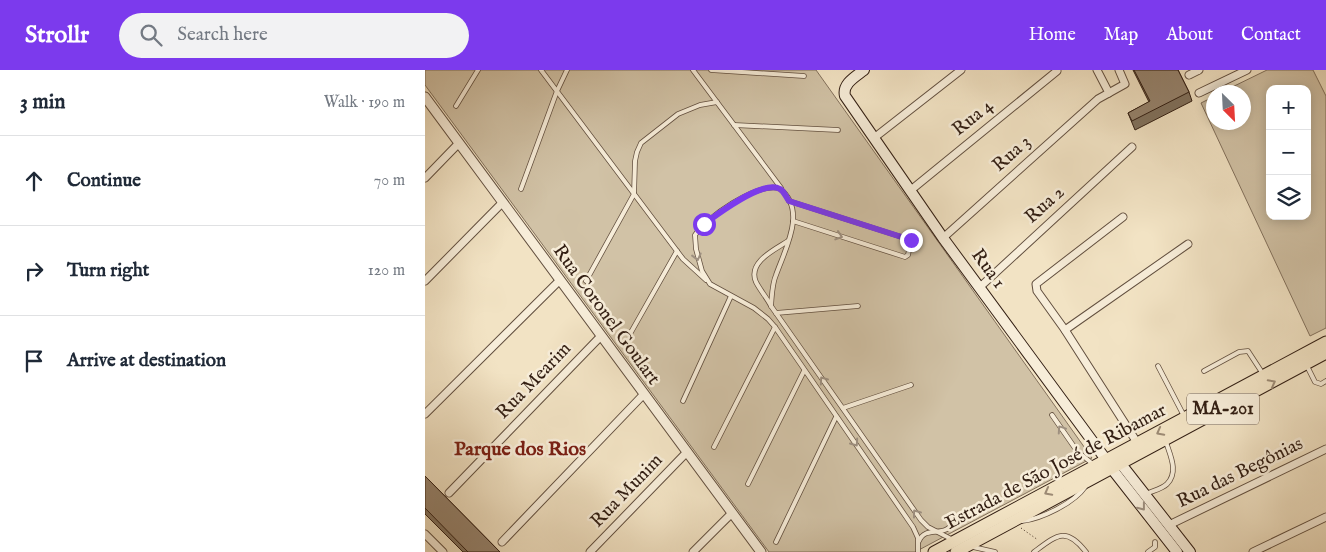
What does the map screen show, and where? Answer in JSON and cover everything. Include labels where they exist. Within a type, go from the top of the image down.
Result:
[{"type":"main road","name":"Rua 1","points":[[864,70],[846,85],[844,89],[845,96],[943,238],[1109,465]]},
{"type":"main road","name":"Estrada de São José de Ribamar","points":[[956,546],[968,546],[1089,481],[1138,444],[1326,342]]},
{"type":"main road","name":"Estrada de São José de Ribamar","points":[[934,552],[956,546],[1109,465],[1165,440],[1326,353]]},
{"type":"main road","points":[[1109,465],[1145,495],[1190,552]]},
{"type":"main road","points":[[1109,465],[1177,552]]},
{"type":"street","points":[[874,138],[961,70]]},
{"type":"street","points":[[1097,70],[1106,94]]},
{"type":"street","name":"Rua 3","points":[[943,238],[1106,94],[1125,84],[1119,70]]},
{"type":"street","points":[[1189,75],[1199,70]]},
{"type":"street","points":[[1199,93],[1247,70]]},
{"type":"street","name":"Rua 4","points":[[911,190],[1057,71]]},
{"type":"street","name":"Rua Coronel Goulart","points":[[425,97],[761,552]]},
{"type":"street","points":[[425,178],[459,143]]},
{"type":"street","name":"Rua 2","points":[[979,287],[1133,148]]},
{"type":"street","points":[[425,281],[503,202]]},
{"type":"street","points":[[1123,217],[1036,284],[1037,291],[1065,330],[1138,444]]},
{"type":"street","points":[[1065,330],[1188,244]]},
{"type":"street","points":[[425,414],[560,280]]},
{"type":"street","name":"Rua Mearim","points":[[449,493],[601,336]]},
{"type":"street","points":[[502,542],[644,394]]},
{"type":"street","name":"Rua das Begônias","points":[[1169,525],[1326,450]]},
{"type":"street","name":"Rua Munim","points":[[590,552],[687,452]]},
{"type":"street","points":[[693,552],[732,513]]},
{"type":"street","points":[[1253,552],[1326,517]]},
{"type":"street","points":[[425,534],[443,552]]},
{"type":"lane","points":[[456,106],[478,70]]},
{"type":"lane","points":[[541,70],[690,267],[710,284],[759,311],[775,327],[913,527],[919,544]]},
{"type":"lane","points":[[521,190],[557,91],[567,70]]},
{"type":"lane","points":[[693,70],[789,201],[793,221],[790,240],[775,276],[771,306]]},
{"type":"lane","points":[[711,70],[804,76]]},
{"type":"lane","points":[[586,281],[634,194],[635,161],[641,143],[678,114],[700,105],[717,102]]},
{"type":"lane","points":[[734,125],[838,130]]},
{"type":"lane","points":[[710,284],[701,271],[695,249],[695,235],[699,229],[739,199],[750,194],[776,187],[785,194]]},
{"type":"lane","points":[[789,201],[911,240],[908,256],[905,257],[793,221]]},
{"type":"lane","points":[[790,240],[763,259],[756,267],[756,282],[921,520],[956,546]]},
{"type":"lane","points":[[630,334],[677,251]]},
{"type":"lane","points":[[683,401],[731,296]]},
{"type":"lane","points":[[776,313],[857,306]]},
{"type":"lane","points":[[714,447],[775,327]]},
{"type":"lane","points":[[1204,371],[1244,350],[1252,355],[1265,376]]},
{"type":"lane","points":[[1306,364],[1315,382],[1321,384],[1326,381]]},
{"type":"lane","points":[[1158,366],[1185,418]]},
{"type":"lane","points":[[748,484],[804,371]]},
{"type":"lane","points":[[843,408],[911,385]]},
{"type":"lane","points":[[1052,415],[1077,451],[1109,465]]},
{"type":"lane","points":[[776,542],[836,417]]},
{"type":"lane","points":[[1145,495],[1166,485],[1170,480],[1174,466],[1165,440]]},
{"type":"lane","points":[[918,552],[923,535],[948,530],[955,520]]},
{"type":"lane","points":[[1034,552],[1055,537],[1065,535],[1071,536],[1079,542],[1086,552]]},
{"type":"lane","points":[[1148,552],[1155,547],[1155,542]]},
{"type":"lane","points":[[968,546],[995,552]]},
{"type":"path","points":[[1013,521],[1045,544]]},
{"type":"shaded area","points":[[425,70],[816,70],[1092,458],[915,552],[769,552],[425,85]]},
{"type":"shaded area","points":[[1267,70],[1313,70],[1326,96],[1326,328],[1310,336],[1214,130],[1251,130],[1251,85],[1236,85]]},
{"type":"shaded area","points":[[1206,100],[1206,114],[1201,103]]},
{"type":"building","points":[[1134,70],[1178,70],[1189,92],[1132,121],[1128,113],[1150,101]]},
{"type":"building","points":[[425,476],[500,552],[468,552],[425,508]]},
{"type":"district","name":"Parque dos Rios","points":[[520,449]]},
{"type":"route","points":[[704,224],[739,199],[759,190],[776,187],[785,194],[789,201],[911,240]]}]
